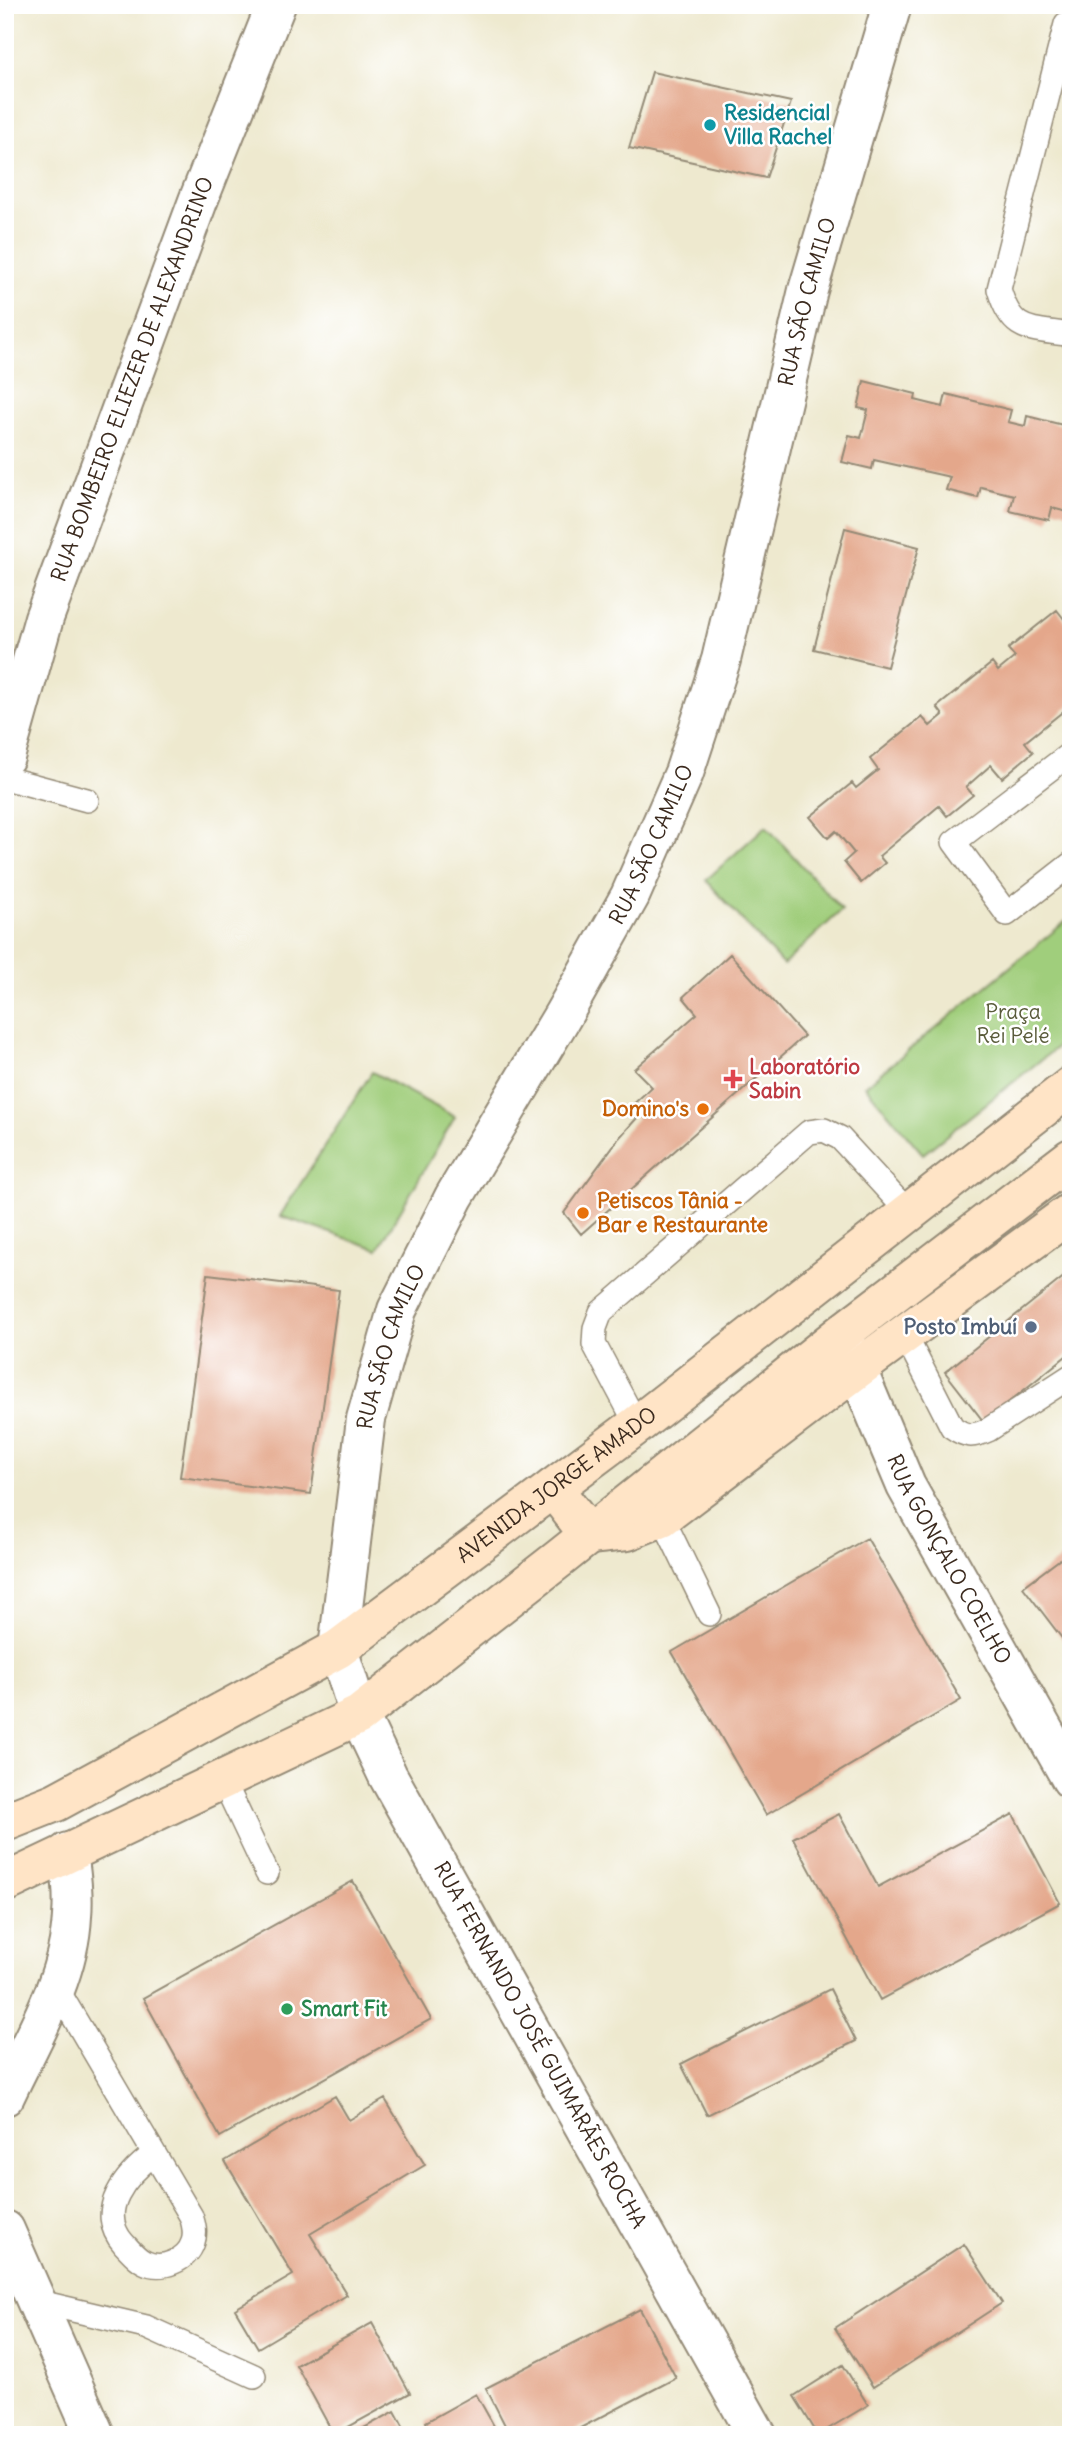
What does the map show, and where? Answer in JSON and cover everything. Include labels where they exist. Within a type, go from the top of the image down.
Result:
[{"type":"main road","name":"AVENIDA JORGE AMADO","points":[[5,1822],[56,1802],[338,1649],[637,1425],[1071,1086]]},
{"type":"main road","points":[[5,1883],[359,1715],[842,1333],[1071,1158]]},
{"type":"main road","points":[[589,1535],[626,1531],[662,1517],[856,1369],[1071,1212]]},
{"type":"main road","points":[[553,1488],[589,1535]]},
{"type":"street","name":"RUA BOMBEIRO ELIEZER DE ALEXANDRINO","points":[[5,757],[48,605],[198,201],[276,5]]},
{"type":"street","name":"RUA SÃO CAMILO","points":[[338,1649],[366,1419],[397,1310],[454,1197],[563,1015],[629,896],[684,773],[721,660],[808,290],[892,5]]},
{"type":"street","name":"RUA GONÇALO COELHO","points":[[842,1333],[906,1486],[1071,1779]]},
{"type":"street","name":"RUA FERNANDO JOSÉ GUIMARÃES ROCHA","points":[[338,1649],[359,1715],[388,1776],[757,2435]]},
{"type":"street","points":[[5,2096],[56,1987],[66,1954],[72,1919],[73,1888],[68,1852]]},
{"type":"street","points":[[5,2230],[96,2435]]},
{"type":"lane","points":[[1066,24],[999,289],[1003,305],[1013,321],[1028,328],[1071,335]]},
{"type":"lane","points":[[1071,753],[954,842],[1007,914],[1071,864]]},
{"type":"lane","points":[[5,778],[87,800]]},
{"type":"lane","points":[[637,1425],[594,1344],[595,1328],[601,1312],[809,1132],[824,1130],[840,1138],[909,1213]]},
{"type":"lane","points":[[905,1335],[952,1427],[963,1435],[975,1437],[988,1430],[1071,1376]]},
{"type":"lane","points":[[662,1517],[709,1614]]},
{"type":"lane","points":[[223,1780],[267,1873]]},
{"type":"lane","points":[[56,1987],[191,2216],[195,2229],[192,2245],[180,2260],[163,2266],[145,2263],[132,2253],[120,2239],[113,2223],[112,2206],[118,2191],[128,2177],[154,2154]]},
{"type":"lane","points":[[35,2301],[146,2327],[254,2376]]},
{"type":"green space","points":[[766,826],[842,910],[783,965],[706,880]]},
{"type":"green space","name":"Praça Rei Pelé","points":[[1071,917],[1071,1036],[923,1154],[865,1086]]},
{"type":"green space","points":[[372,1072],[455,1117],[378,1249],[280,1216]]},
{"type":"building","name":"Residencial Villa Rachel","points":[[652,72],[791,102],[766,178],[629,148]]},
{"type":"building","points":[[864,381],[916,394],[915,400],[943,407],[946,394],[1011,410],[1008,422],[1025,426],[1027,416],[1071,427],[1071,513],[1052,508],[1049,520],[1010,511],[1014,495],[981,487],[978,498],[946,490],[950,477],[874,460],[872,469],[842,462],[849,435],[861,438],[868,410],[858,408]]},
{"type":"building","points":[[845,528],[919,547],[887,667],[814,649]]},
{"type":"building","points":[[1057,610],[1071,628],[1071,705],[1025,742],[1033,752],[1002,778],[991,765],[966,787],[973,795],[947,816],[939,806],[879,856],[885,863],[861,883],[844,862],[854,853],[836,831],[828,838],[810,817],[852,783],[856,788],[878,770],[870,759],[922,717],[930,726],[943,715],[937,707],[992,663],[998,671],[1015,657],[1008,649]]},
{"type":"building","points":[[730,954],[804,1036],[581,1234],[564,1213],[637,1118],[628,1109],[652,1087],[634,1069],[697,1014],[683,997]]},
{"type":"building","points":[[1071,1271],[1071,1352],[984,1422],[945,1372]]},
{"type":"building","points":[[208,1274],[339,1290],[311,1494],[180,1477]]},
{"type":"building","points":[[867,1538],[961,1700],[766,1815],[672,1652]]},
{"type":"building","points":[[1071,1551],[1071,1650],[1023,1587]]},
{"type":"building","points":[[839,1814],[878,1887],[1013,1814],[1060,1903],[880,2000],[793,1838]]},
{"type":"building","name":"Smart Fit","points":[[353,1881],[431,2019],[220,2137],[143,1998]]},
{"type":"building","points":[[830,1989],[856,2041],[707,2115],[681,2064]]},
{"type":"building","points":[[335,2096],[349,2120],[385,2099],[425,2165],[310,2234],[347,2295],[258,2348],[235,2309],[293,2275],[225,2161]]},
{"type":"building","points":[[964,2244],[1002,2303],[873,2387],[835,2328]]},
{"type":"building","points":[[640,2309],[676,2378],[567,2435],[510,2435],[486,2388]]},
{"type":"building","points":[[372,2323],[410,2393],[334,2435],[296,2365]]},
{"type":"building","points":[[843,2365],[868,2405],[818,2435],[794,2396]]},
{"type":"building","points":[[476,2394],[499,2435],[433,2435],[426,2422]]},
{"type":"building","points":[[395,2411],[408,2435],[351,2435]]},
{"type":"place","name":"Residencial Villa Rachel","points":[[710,125]]},
{"type":"place","name":"Laboratório Sabin","points":[[733,1079]]},
{"type":"place","name":"Domino's","points":[[703,1109]]},
{"type":"place","name":"Petiscos Tânia - Bar e Restaurante","points":[[583,1213]]},
{"type":"place","name":"Posto Imbuí","points":[[1031,1327]]},
{"type":"place","name":"Smart Fit","points":[[287,2009]]}]
